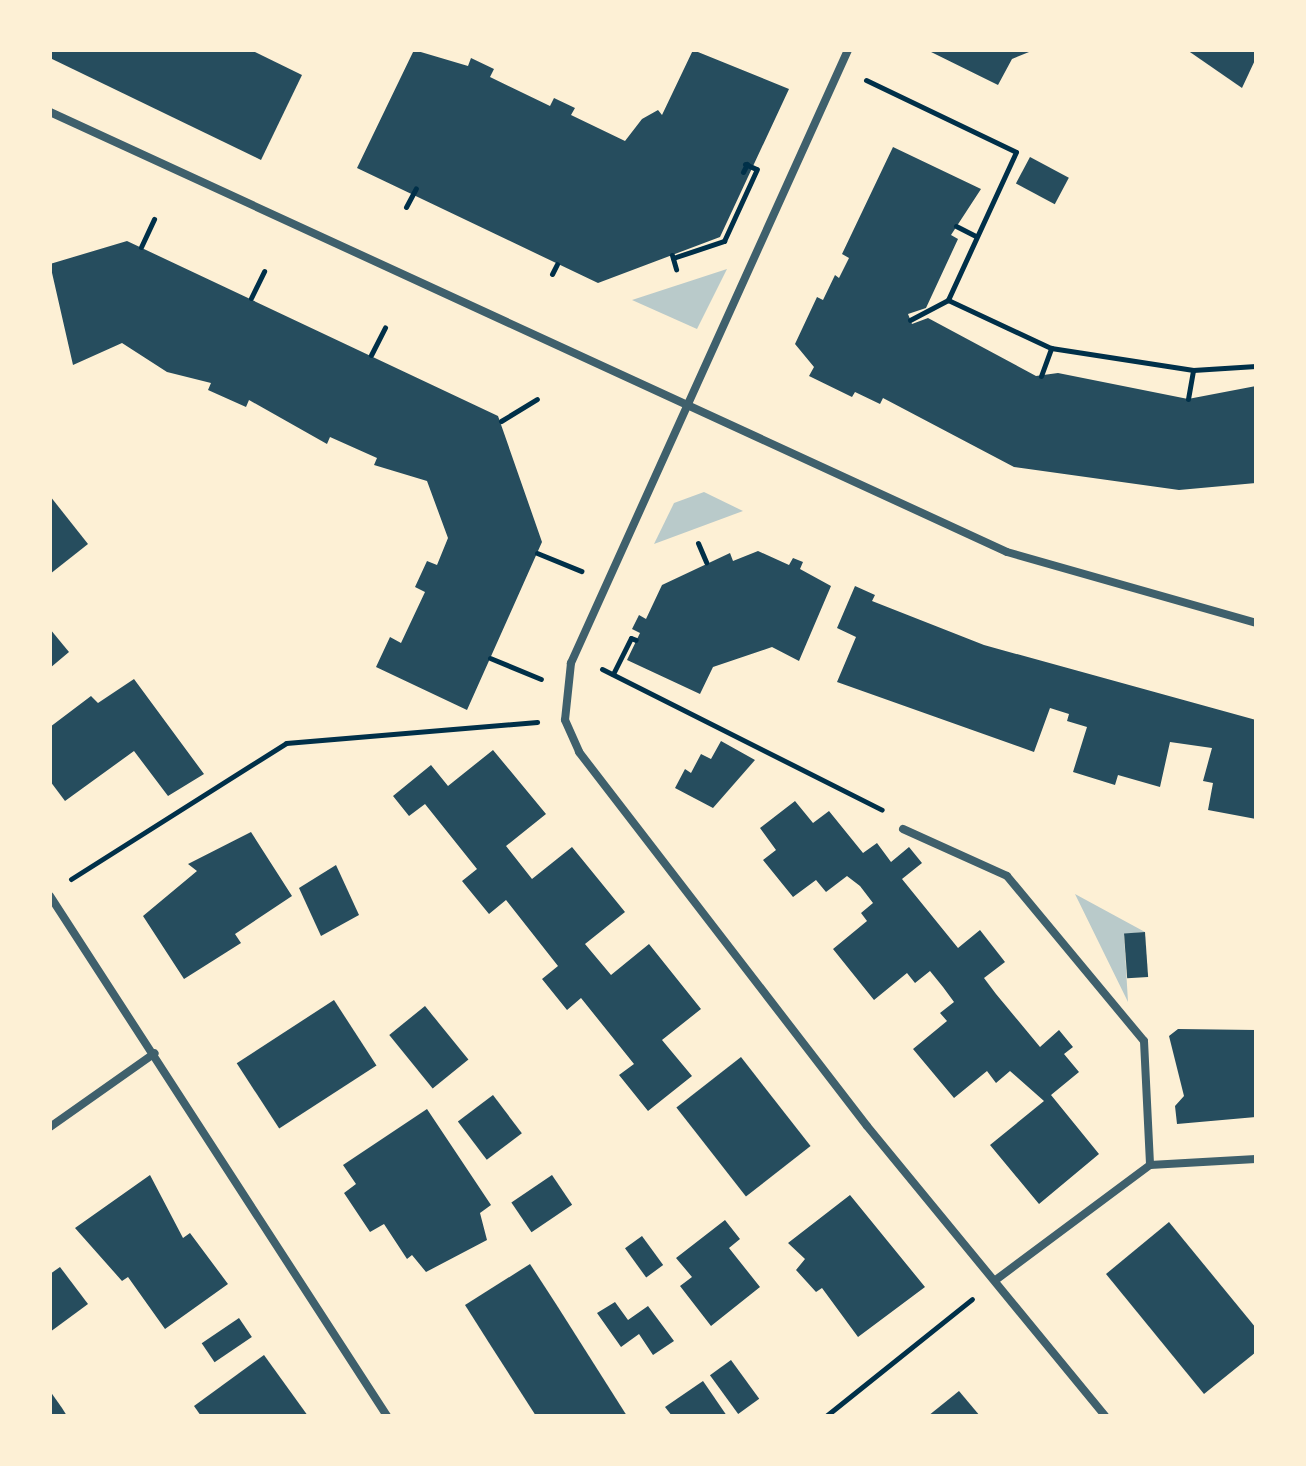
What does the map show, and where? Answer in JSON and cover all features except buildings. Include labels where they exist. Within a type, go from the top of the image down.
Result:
[{"type":"street","points":[[848,50],[606,582],[564,689],[565,720],[579,752],[847,1101],[997,1279],[1105,1416]]},
{"type":"street","points":[[50,112],[685,408],[1007,552],[1256,623]]},
{"type":"street","points":[[903,829],[1007,876],[1144,1041],[1150,1165]]},
{"type":"street","points":[[50,896],[155,1053],[387,1416]]},
{"type":"street","points":[[50,1127],[155,1053]]},
{"type":"street","points":[[997,1279],[1150,1165],[1256,1159]]},
{"type":"path","points":[[840,67],[1016,152],[948,300],[910,320]]},
{"type":"path","points":[[676,269],[672,257],[724,241],[750,166],[743,172]]},
{"type":"path","points":[[406,207],[416,188]]},
{"type":"path","points":[[141,247],[154,219]]},
{"type":"path","points":[[956,226],[976,236]]},
{"type":"path","points":[[552,274],[557,264]]},
{"type":"path","points":[[251,298],[264,271]]},
{"type":"path","points":[[948,300],[1051,348],[1193,370],[1256,366]]},
{"type":"path","points":[[371,355],[385,327]]},
{"type":"path","points":[[1041,376],[1051,348]]},
{"type":"path","points":[[1188,399],[1193,370]]},
{"type":"path","points":[[501,421],[537,399]]},
{"type":"path","points":[[698,543],[706,562]]},
{"type":"path","points":[[537,553],[606,582]]},
{"type":"path","points":[[636,640],[631,638],[613,674],[865,795]]},
{"type":"path","points":[[490,658],[564,689]]},
{"type":"path","points":[[63,884],[286,743],[565,720]]},
{"type":"path","points":[[826,1416],[997,1279]]},
{"type":"shaded area","points":[[727,269],[697,329],[632,300]]},
{"type":"shaded area","points":[[704,492],[743,511],[654,544],[674,503]]},
{"type":"shaded area","points":[[1075,894],[1145,932],[1124,934],[1128,1002]]}]
